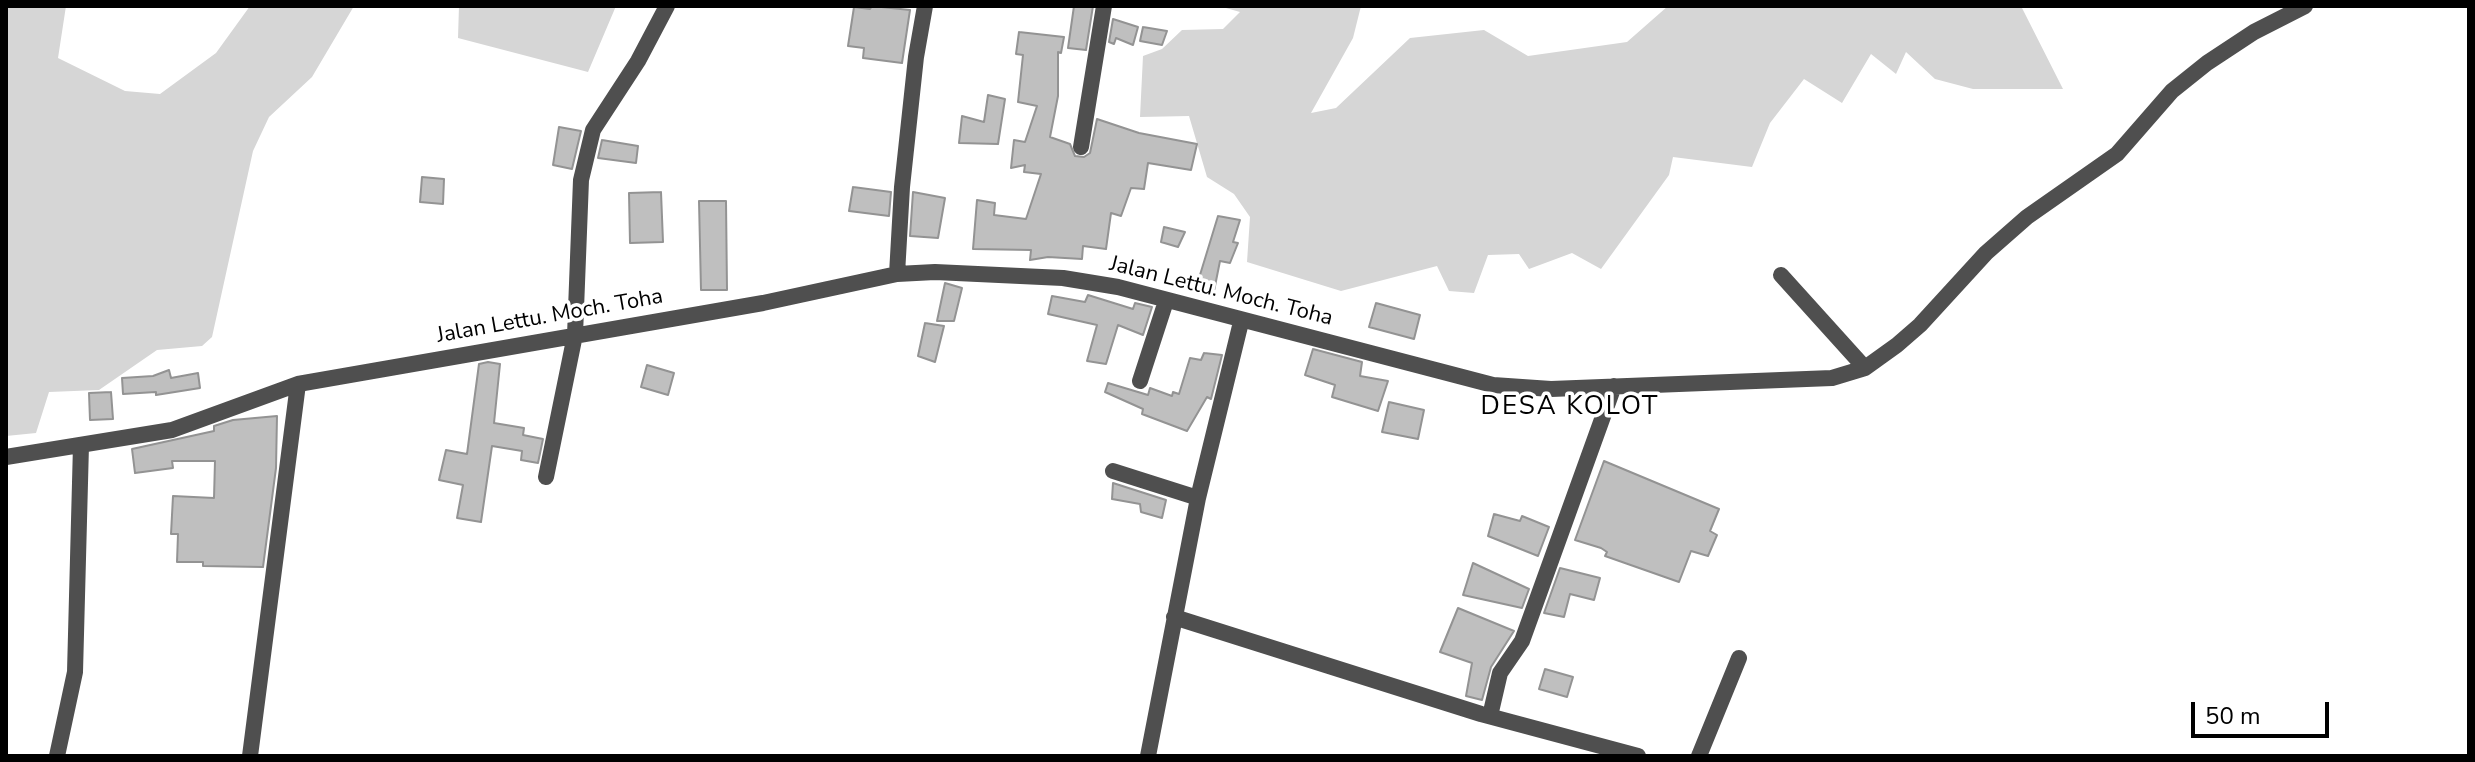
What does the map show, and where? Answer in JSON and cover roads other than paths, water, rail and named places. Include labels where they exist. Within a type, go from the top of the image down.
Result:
[{"type":"street","points":[[546,477],[575,335],[581,180],[593,130],[638,61],[667,6]]},
{"type":"street","points":[[897,274],[908,129],[925,6]]},
{"type":"street","points":[[1081,147],[1104,6]]},
{"type":"street","name":"Jalan Lettu. Moch. Toha","points":[[6,457],[172,430],[298,384],[763,303],[897,274],[935,272],[1063,278],[1118,287],[1241,322],[1493,385],[1551,389],[1807,381],[1865,368],[1920,325],[1986,253],[2027,217],[2117,154],[2172,91],[2254,32],[2305,6]]},
{"type":"street","points":[[1781,275],[1865,368]]},
{"type":"street","points":[[1140,381],[1166,301]]},
{"type":"street","points":[[1148,756],[1198,498],[1241,322]]},
{"type":"street","points":[[250,756],[298,384]]},
{"type":"street","points":[[1490,716],[1500,673],[1522,641],[1614,386]]},
{"type":"street","points":[[57,756],[75,672],[81,553],[81,445]]},
{"type":"street","points":[[1113,471],[1198,498]]},
{"type":"street","points":[[1174,617],[1490,716],[1638,756]]},
{"type":"street","points":[[1699,756],[1739,658]]},
{"type":"district","name":"DESA KOLOT","points":[[1570,408]]}]
